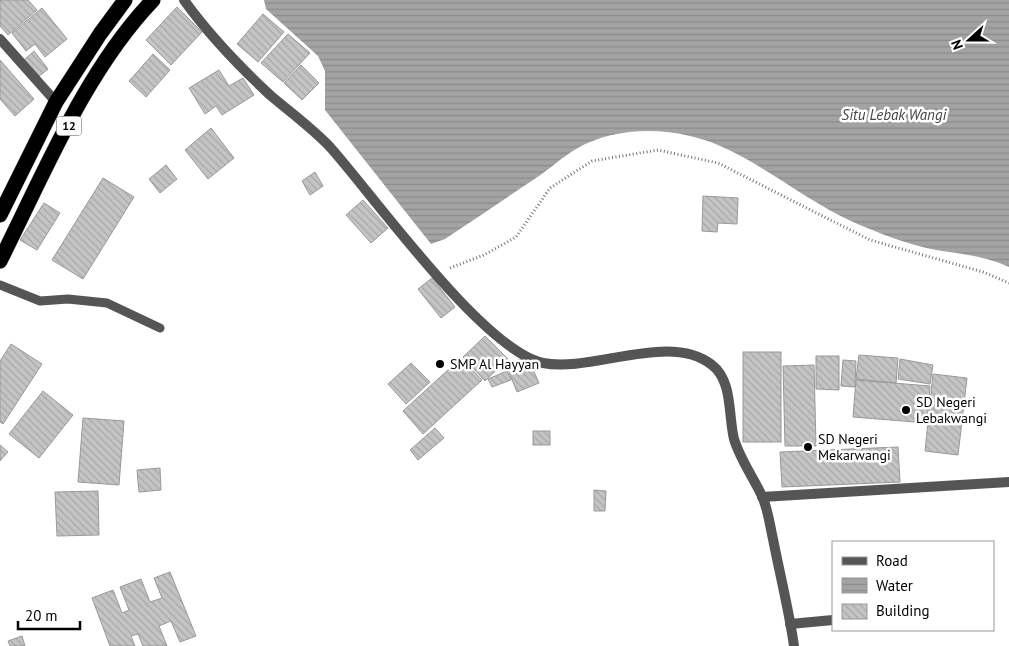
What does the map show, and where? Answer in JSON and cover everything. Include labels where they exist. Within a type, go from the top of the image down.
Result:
[{"type":"highway","name":"12","points":[[0,214],[56,102],[100,34],[125,0]]},
{"type":"highway","name":"12","points":[[0,261],[92,81],[117,44],[153,0]]},
{"type":"street","points":[[184,0],[236,62],[328,146],[436,273],[491,332],[515,349],[543,363],[575,363],[668,350],[690,353],[713,365],[724,382],[735,441],[754,485],[762,497],[794,646]]},
{"type":"street","points":[[0,39],[56,102]]},
{"type":"street","points":[[762,497],[1009,482]]},
{"type":"street","points":[[790,624],[832,620]]},
{"type":"lane","points":[[0,284],[40,300],[68,299],[107,303],[160,328]]},
{"type":"path","points":[[436,273],[484,256],[516,236],[550,188],[592,161],[658,150],[718,163],[870,240],[983,272],[1009,284]]},
{"type":"water","name":"Situ Lebak Wangi","points":[[264,0],[1009,0],[1009,267],[982,258],[925,248],[883,234],[837,214],[729,150],[692,136],[652,131],[612,135],[576,149],[445,239],[431,244],[325,110],[325,71],[318,56],[266,9]]},
{"type":"building","points":[[0,0],[28,0],[37,10],[8,35],[0,26]]},
{"type":"building","points":[[177,7],[202,32],[171,65],[146,40]]},
{"type":"building","points":[[42,8],[67,39],[45,57],[35,44],[26,51],[12,33]]},
{"type":"building","points":[[263,14],[284,32],[258,62],[237,44]]},
{"type":"building","points":[[288,34],[310,53],[283,82],[261,63]]},
{"type":"building","points":[[34,51],[48,69],[38,77],[24,60]]},
{"type":"building","points":[[153,54],[170,70],[146,97],[129,81]]},
{"type":"building","points":[[0,60],[34,99],[15,116],[0,99]]},
{"type":"building","points":[[301,65],[319,83],[302,100],[284,83]]},
{"type":"building","points":[[219,70],[229,86],[243,78],[254,95],[222,115],[216,106],[205,114],[189,88]]},
{"type":"building","points":[[211,128],[234,158],[208,179],[185,150]]},
{"type":"building","points":[[166,165],[177,179],[160,193],[149,179]]},
{"type":"building","points":[[315,172],[323,186],[310,195],[302,181]]},
{"type":"building","points":[[103,178],[134,197],[83,279],[52,260]]},
{"type":"building","points":[[703,196],[738,198],[737,224],[718,223],[717,232],[702,231]]},
{"type":"building","points":[[363,200],[388,228],[371,243],[346,215]]},
{"type":"building","points":[[44,203],[60,213],[37,250],[20,240]]},
{"type":"building","points":[[432,278],[455,307],[441,318],[418,289]]},
{"type":"building","points":[[485,336],[508,359],[485,381],[463,357]]},
{"type":"building","points":[[11,344],[42,364],[3,424],[0,422],[0,361]]},
{"type":"building","points":[[743,352],[781,352],[781,442],[743,442]]},
{"type":"building","points":[[859,355],[898,358],[896,383],[856,379]]},
{"type":"building","points":[[527,356],[539,383],[517,392],[506,365]]},
{"type":"building","points":[[816,356],[839,356],[839,390],[816,389]]},
{"type":"building","points":[[461,358],[482,380],[423,434],[403,411]]},
{"type":"building","points":[[900,359],[933,365],[930,384],[898,379]]},
{"type":"building","points":[[843,360],[856,361],[855,387],[841,386]]},
{"type":"building","points":[[411,363],[430,382],[406,404],[388,384]]},
{"type":"building","points":[[814,365],[816,446],[785,446],[783,366]]},
{"type":"building","points":[[507,371],[511,380],[492,387],[488,379]]},
{"type":"building","points":[[933,374],[967,378],[958,455],[925,451]]},
{"type":"building","points":[[856,380],[930,386],[927,423],[853,417]]},
{"type":"building","points":[[43,391],[73,415],[39,458],[9,434]]},
{"type":"building","points":[[83,418],[124,421],[119,485],[78,482]]},
{"type":"building","points":[[435,428],[444,438],[418,460],[410,450]]},
{"type":"building","points":[[533,431],[550,431],[550,445],[533,445]]},
{"type":"building","points":[[0,445],[8,452],[0,461]]},
{"type":"building","points":[[898,447],[900,482],[782,487],[780,452]]},
{"type":"building","points":[[160,468],[161,490],[139,492],[137,470]]},
{"type":"building","points":[[594,490],[606,491],[605,511],[594,511]]},
{"type":"building","points":[[98,491],[99,535],[57,536],[55,492]]},
{"type":"building","points":[[170,572],[196,636],[180,642],[171,621],[159,626],[167,646],[143,646],[138,634],[131,636],[135,646],[110,646],[92,598],[113,590],[122,613],[129,610],[120,587],[141,579],[150,602],[162,598],[154,578]]},
{"type":"building","points":[[22,636],[25,646],[10,646],[8,641]]},
{"type":"place","name":"SMP Al Hayyan","points":[[440,364]]},
{"type":"place","name":"SD Negeri Lebakwangi","points":[[906,410]]},
{"type":"place","name":"SD Negeri Mekarwangi","points":[[808,447]]}]
